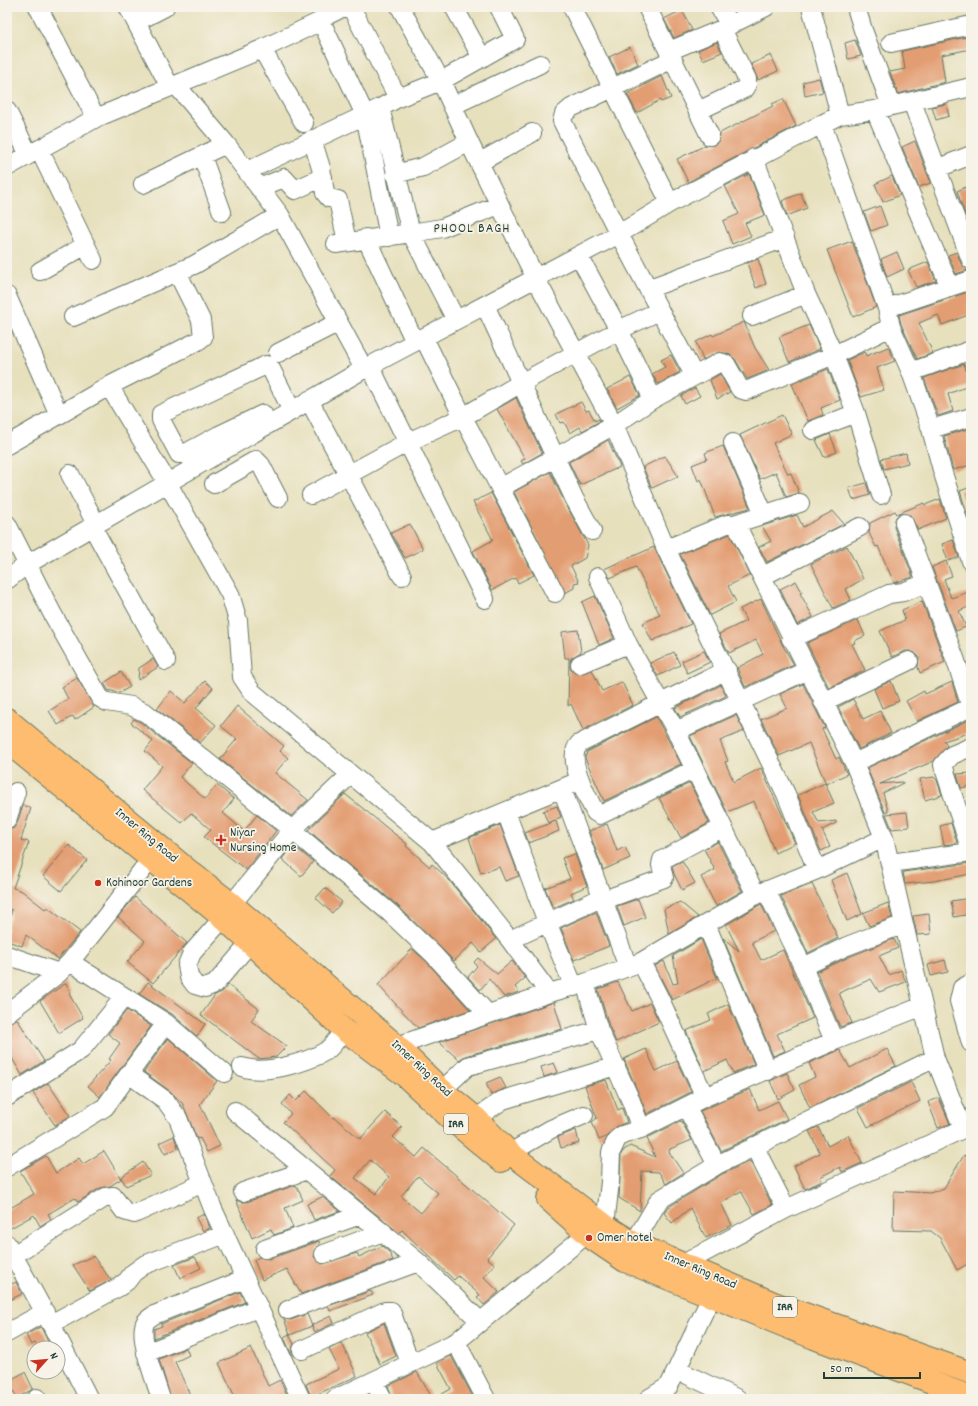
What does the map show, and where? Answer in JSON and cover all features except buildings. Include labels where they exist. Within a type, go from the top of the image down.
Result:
[{"type":"highway","name":"Inner Ring Road","points":[[7,719],[171,857],[227,911],[250,943],[344,1030],[404,1075],[459,1126],[596,1229],[634,1243],[774,1303],[971,1373]]},
{"type":"highway","name":"Inner Ring Road","points":[[7,742],[151,859],[227,911],[397,1046],[442,1090],[476,1118],[510,1153],[596,1229]]},
{"type":"highway","name":"Inner Ring Road","points":[[596,1229],[594,1240],[624,1261],[712,1295],[814,1338],[971,1397]]},
{"type":"street","points":[[38,7],[96,118]]},
{"type":"street","points":[[164,7],[132,15],[173,86],[226,144],[280,215],[319,285],[337,323],[367,368],[408,442],[485,599]]},
{"type":"street","points":[[7,167],[96,118],[262,49],[322,15],[344,7]]},
{"type":"street","points":[[351,7],[398,98]]},
{"type":"street","points":[[400,7],[441,81],[499,205],[536,279],[614,425],[663,542],[727,670],[786,794],[817,870]]},
{"type":"street","points":[[454,7],[482,58]]},
{"type":"street","points":[[247,171],[372,112],[398,98],[441,81],[515,39],[499,7]]},
{"type":"street","points":[[572,7],[670,202]]},
{"type":"street","points":[[647,7],[710,136]]},
{"type":"street","points":[[698,111],[744,89],[747,84],[747,79],[719,7]]},
{"type":"street","points":[[694,375],[659,311],[650,288],[619,234],[562,121],[564,114],[571,108],[613,89],[671,55],[766,7]]},
{"type":"street","points":[[810,7],[840,115]]},
{"type":"street","points":[[856,7],[883,108],[950,287]]},
{"type":"street","points":[[322,15],[372,112],[395,174],[411,233],[456,320]]},
{"type":"street","points":[[891,43],[971,25]]},
{"type":"street","points":[[262,49],[304,123]]},
{"type":"street","points":[[452,106],[540,64]]},
{"type":"street","points":[[7,580],[26,565],[167,482],[226,442],[282,410],[309,400],[456,320],[536,279],[619,234],[670,202],[754,158],[840,115],[912,102],[971,87]]},
{"type":"street","points":[[912,102],[936,169],[964,225],[971,260]]},
{"type":"street","points":[[7,111],[34,152],[89,253],[40,271]]},
{"type":"street","points":[[372,112],[389,237]]},
{"type":"street","points":[[822,124],[887,308],[891,327],[911,372],[931,429],[942,470],[971,561]]},
{"type":"street","points":[[480,162],[532,133]]},
{"type":"street","points":[[312,139],[323,177],[326,196],[338,200],[342,243],[366,238],[389,237],[442,228],[499,205]]},
{"type":"street","points":[[395,174],[423,167],[469,142]]},
{"type":"street","points":[[143,184],[226,144]]},
{"type":"street","points":[[936,169],[971,155]]},
{"type":"street","points":[[202,156],[222,212]]},
{"type":"street","points":[[754,158],[806,294],[834,355],[856,413],[881,495]]},
{"type":"street","points":[[259,188],[284,178],[295,190],[323,177]]},
{"type":"street","points":[[74,317],[194,265],[280,215]]},
{"type":"street","points":[[366,238],[463,417],[555,593]]},
{"type":"street","points":[[650,288],[784,238]]},
{"type":"street","points":[[579,256],[619,330],[653,399]]},
{"type":"street","points":[[7,445],[109,386],[198,341],[203,337],[201,320],[177,272]]},
{"type":"street","points":[[887,308],[971,280]]},
{"type":"street","points":[[752,316],[806,294]]},
{"type":"street","points":[[7,296],[59,415]]},
{"type":"street","points":[[485,305],[555,457],[592,531]]},
{"type":"street","points":[[311,495],[408,442],[463,417],[521,383],[619,330],[659,311]]},
{"type":"street","points":[[278,353],[337,323]]},
{"type":"street","points":[[500,488],[614,425],[653,399],[720,362],[723,362],[740,389],[746,391],[834,355],[891,327]]},
{"type":"street","points":[[911,372],[971,350]]},
{"type":"street","points":[[226,442],[184,454],[179,454],[161,420],[161,414],[266,365],[271,369],[282,410]]},
{"type":"street","points":[[109,386],[167,482],[230,594],[238,621],[242,677],[252,692],[432,842],[510,940],[549,993]]},
{"type":"street","points":[[309,400],[402,576]]},
{"type":"street","points":[[813,430],[856,413]]},
{"type":"street","points":[[931,429],[971,417]]},
{"type":"street","points":[[226,442],[247,464]]},
{"type":"street","points":[[733,443],[764,514]]},
{"type":"street","points":[[214,484],[256,460],[261,465],[278,498]]},
{"type":"street","points":[[70,474],[94,525],[166,660]]},
{"type":"street","points":[[663,542],[727,524],[734,524],[800,503]]},
{"type":"street","points":[[854,763],[971,707],[964,658],[927,583],[904,523]]},
{"type":"street","points":[[7,524],[26,565],[100,698],[115,705],[131,706],[146,713],[292,830],[433,954],[487,1013]]},
{"type":"street","points":[[683,1264],[786,1208],[963,1129],[935,1058],[884,838],[854,763],[791,639],[763,576],[738,528],[734,524]]},
{"type":"street","points":[[763,576],[860,527]]},
{"type":"street","points":[[598,577],[628,644],[676,731],[722,828],[803,967],[834,1041]]},
{"type":"street","points":[[791,639],[889,594],[903,592],[927,583]]},
{"type":"street","points":[[580,664],[628,644]]},
{"type":"street","points":[[823,702],[909,661]]},
{"type":"street","points":[[695,769],[600,815],[595,812],[580,780],[573,756],[575,748],[579,744],[727,670]]},
{"type":"street","points":[[676,731],[740,700],[808,670]]},
{"type":"street","points":[[890,863],[971,852],[944,765],[952,755],[971,747]]},
{"type":"street","points":[[250,943],[215,984],[205,988],[195,985],[189,977],[187,965],[192,953],[292,830],[350,775]]},
{"type":"street","points":[[432,842],[562,789],[580,780]]},
{"type":"street","points":[[562,789],[604,899],[634,965],[658,995],[705,1097]]},
{"type":"street","points":[[7,820],[16,792]]},
{"type":"street","points":[[506,812],[547,922],[580,985],[616,1066],[641,1129]]},
{"type":"street","points":[[510,940],[547,922],[604,899],[664,878],[661,865],[662,860],[722,828]]},
{"type":"street","points":[[397,1046],[487,1013],[549,993],[580,985],[634,965],[761,893],[817,870],[884,838]]},
{"type":"street","points":[[7,1013],[65,967],[151,859]]},
{"type":"street","points":[[706,924],[768,1071]]},
{"type":"street","points":[[803,967],[847,946],[904,924]]},
{"type":"street","points":[[7,955],[65,967],[124,997],[166,1023],[224,1073]]},
{"type":"street","points":[[971,983],[962,988],[959,1001],[971,1043]]},
{"type":"street","points":[[7,1097],[81,1050],[124,997]]},
{"type":"street","points":[[335,1399],[456,1342],[480,1321],[596,1229],[610,1182],[611,1152],[617,1139],[641,1129],[705,1097],[768,1071],[834,1041],[923,1006]]},
{"type":"street","points":[[7,1167],[105,1107],[130,1075],[166,1023]]},
{"type":"street","points":[[242,1067],[257,1070],[292,1065],[327,1050],[344,1030]]},
{"type":"street","points":[[442,1090],[468,1066],[599,1030]]},
{"type":"street","points":[[634,1243],[659,1200],[717,1165],[935,1058]]},
{"type":"street","points":[[476,1118],[503,1100],[616,1066]]},
{"type":"street","points":[[130,1075],[154,1092],[172,1109],[188,1141],[203,1183],[245,1279],[301,1399]]},
{"type":"street","points":[[686,1107],[717,1165]]},
{"type":"street","points":[[235,1111],[418,1262],[480,1321]]},
{"type":"street","points":[[510,1153],[551,1129],[584,1115]]},
{"type":"street","points":[[754,1146],[786,1208]]},
{"type":"street","points":[[243,1192],[306,1170]]},
{"type":"street","points":[[89,1399],[48,1318],[9,1253],[106,1197],[113,1196],[124,1211],[134,1214],[203,1183]]},
{"type":"street","points":[[265,1249],[360,1215]]},
{"type":"street","points":[[324,1254],[383,1232]]},
{"type":"street","points":[[7,1333],[48,1318],[119,1287],[139,1268],[225,1234]]},
{"type":"street","points":[[288,1310],[418,1262]]},
{"type":"street","points":[[161,1399],[146,1353],[144,1329],[148,1318],[245,1279]]},
{"type":"street","points":[[648,1399],[673,1393],[677,1370],[712,1295]]},
{"type":"street","points":[[146,1353],[258,1308]]},
{"type":"street","points":[[302,1350],[385,1311],[391,1311],[410,1363]]},
{"type":"street","points":[[456,1342],[486,1399]]},
{"type":"street","points":[[677,1370],[738,1399]]},
{"type":"street","points":[[374,1381],[383,1399]]},
{"type":"place","name":"Niyar Nursing Home","points":[[221,840]]},
{"type":"place","name":"Kohinoor Gardens","points":[[98,883]]},
{"type":"place","name":"Omer hotel","points":[[589,1238]]},
{"type":"district","name":"PHOOL BAGH","points":[[472,229]]}]
